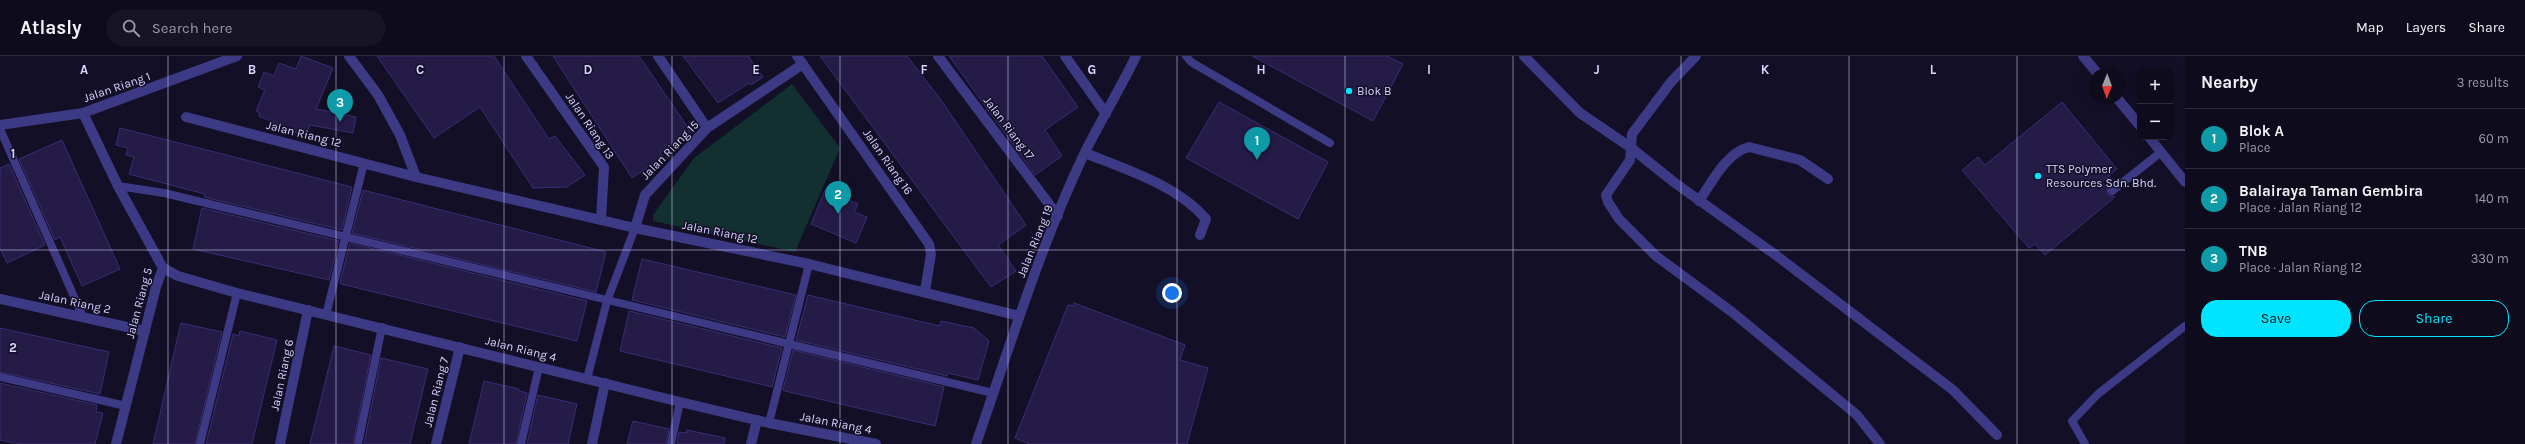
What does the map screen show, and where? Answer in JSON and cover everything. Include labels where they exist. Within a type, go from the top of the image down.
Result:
[{"type":"street","name":"Jalan Riang 1","points":[[0,125],[83,113],[237,56]]},
{"type":"street","points":[[349,56],[378,94],[400,135],[416,177]]},
{"type":"street","name":"Jalan Riang 13","points":[[526,56],[604,167],[601,220]]},
{"type":"street","points":[[658,56],[707,128]]},
{"type":"street","name":"Jalan Riang 17","points":[[938,56],[1058,216]]},
{"type":"street","points":[[1065,56],[1106,114]]},
{"type":"street","name":"Jalan Riang 19","points":[[976,444],[1019,316],[1058,216],[1085,153],[1136,56]]},
{"type":"street","points":[[1524,56],[1580,113],[1630,147],[1699,201],[1773,253],[1953,390],[1997,435]]},
{"type":"street","points":[[1696,56],[1648,110],[1632,134],[1630,160],[1606,195],[1608,202],[1619,219],[1656,256],[1732,312],[1858,415],[1880,444]]},
{"type":"street","points":[[2083,56],[2093,68]]},
{"type":"street","name":"Jalan Riang 15","points":[[635,228],[645,195],[707,128],[800,60]]},
{"type":"street","name":"Jalan Riang 16","points":[[800,60],[929,244],[931,254],[925,291]]},
{"type":"street","points":[[2122,104],[2137,122]]},
{"type":"street","name":"Jalan Riang 5","points":[[83,113],[118,186],[163,268],[116,444]]},
{"type":"street","name":"Jalan Riang 12","points":[[186,117],[416,177],[635,228],[809,264],[925,291],[1019,316]]},
{"type":"street","points":[[2151,140],[2185,182]]},
{"type":"street","points":[[1699,201],[1721,169],[1742,149],[1749,147],[1800,160],[1828,179]]},
{"type":"street","points":[[1085,153],[1160,186],[1196,208],[1206,219],[1200,234]]},
{"type":"street","name":"Jalan Riang 4","points":[[163,268],[178,276],[237,293],[382,327],[605,384],[757,420],[832,440],[876,444]]},
{"type":"street","name":"Jalan Riang 2","points":[[0,299],[145,331]]},
{"type":"street","name":"Jalan Riang 6","points":[[280,444],[308,310]]},
{"type":"street","name":"Jalan Riang 7","points":[[436,444],[460,347]]},
{"type":"street","points":[[592,444],[605,384]]},
{"type":"street","points":[[751,444],[757,420]]},
{"type":"lane","points":[[1186,56],[1191,62],[1330,143]]},
{"type":"lane","points":[[0,129],[83,317]]},
{"type":"lane","points":[[2112,191],[2161,152]]},
{"type":"lane","points":[[326,315],[344,238],[364,163]]},
{"type":"lane","points":[[118,186],[164,193],[344,238],[790,343],[994,393]]},
{"type":"lane","points":[[587,379],[607,301],[635,228]]},
{"type":"lane","points":[[769,423],[809,264]]},
{"type":"lane","points":[[200,444],[237,293]]},
{"type":"lane","points":[[2085,444],[2072,421],[2076,415],[2098,394],[2185,326]]},
{"type":"lane","points":[[358,444],[382,327]]},
{"type":"lane","points":[[520,444],[539,367]]},
{"type":"lane","points":[[0,377],[126,406]]},
{"type":"lane","points":[[671,444],[680,402]]},
{"type":"green space","points":[[792,84],[840,148],[795,252],[653,221],[653,215],[694,158]]},
{"type":"building","points":[[301,56],[333,68],[316,109],[356,117],[353,133],[310,125],[307,131],[301,129],[299,134],[259,116],[260,113],[256,111],[265,90],[258,87],[264,72],[274,76],[279,63],[296,69]]},
{"type":"building","points":[[377,56],[494,56],[549,139],[555,136],[585,175],[567,187],[533,188],[480,107],[434,138]]},
{"type":"building","points":[[553,56],[639,56],[691,132],[660,152],[663,157],[632,178]]},
{"type":"building","points":[[683,56],[748,56],[763,77],[751,85],[749,83],[718,103]]},
{"type":"building","points":[[820,56],[907,56],[941,100],[1026,225],[998,245],[1016,271],[991,287]]},
{"type":"building","points":[[949,56],[1042,56],[1078,107],[1045,130],[1062,156],[1035,175]]},
{"type":"building","name":"Blok B","points":[[1252,56],[1387,56],[1403,64],[1373,121]]},
{"type":"building","points":[[1219,102],[1328,162],[1298,219],[1186,158]]},
{"type":"building","name":"TTS Polymer Resources Sdn. Bhd.","points":[[2062,102],[2117,169],[2102,182],[2107,188],[2108,195],[2115,197],[2045,255],[2035,244],[2029,248],[1962,170],[1978,157],[1985,165]]},
{"type":"building","points":[[120,128],[352,187],[342,230],[204,197],[205,194],[129,174],[134,157],[126,155],[128,148],[116,145]]},
{"type":"building","points":[[62,140],[120,269],[82,286],[60,237],[55,240],[19,159]]},
{"type":"building","points":[[9,164],[45,245],[7,263],[0,248],[0,168]]},
{"type":"building","points":[[363,190],[606,252],[596,292],[352,233]]},
{"type":"building","points":[[825,190],[858,204],[854,212],[867,217],[856,243],[811,224]]},
{"type":"building","points":[[202,208],[339,241],[329,280],[193,249]]},
{"type":"building","points":[[350,243],[587,301],[577,341],[341,284],[340,282]]},
{"type":"building","points":[[642,259],[796,295],[785,337],[632,300]]},
{"type":"building","points":[[808,295],[940,326],[941,321],[974,328],[989,341],[978,380],[948,373],[947,376],[796,340]]},
{"type":"building","points":[[1074,303],[1185,345],[1180,360],[1208,368],[1187,444],[1029,444],[1015,438],[1068,305],[1074,306]]},
{"type":"building","points":[[629,311],[782,348],[772,387],[620,351]]},
{"type":"building","points":[[181,323],[222,332],[195,444],[153,444]]},
{"type":"building","points":[[0,328],[109,352],[100,394],[0,372]]},
{"type":"building","points":[[240,331],[277,340],[252,444],[206,444],[233,334],[239,336]]},
{"type":"building","points":[[334,346],[371,355],[353,444],[310,444]]},
{"type":"building","points":[[793,350],[944,387],[935,426],[783,390]]},
{"type":"building","points":[[381,358],[428,369],[410,444],[364,444]]},
{"type":"building","points":[[484,381],[519,389],[519,391],[527,393],[516,444],[469,444]]},
{"type":"building","points":[[0,383],[97,405],[96,412],[103,413],[95,444],[19,444],[0,440]]},
{"type":"building","points":[[538,395],[577,404],[568,444],[527,444]]},
{"type":"building","points":[[633,421],[669,429],[666,444],[627,444]]},
{"type":"building","points":[[687,430],[725,438],[724,444],[677,444],[679,432],[686,433]]},
{"type":"place","name":"Blok B","points":[[1349,91]]},
{"type":"place","name":"TNB","points":[[340,122]]},
{"type":"place","name":"Blok A","points":[[1257,160]]},
{"type":"place","name":"TTS Polymer Resources Sdn. Bhd.","points":[[2038,176]]},
{"type":"place","name":"Balairaya Taman Gembira","points":[[838,214]]}]
